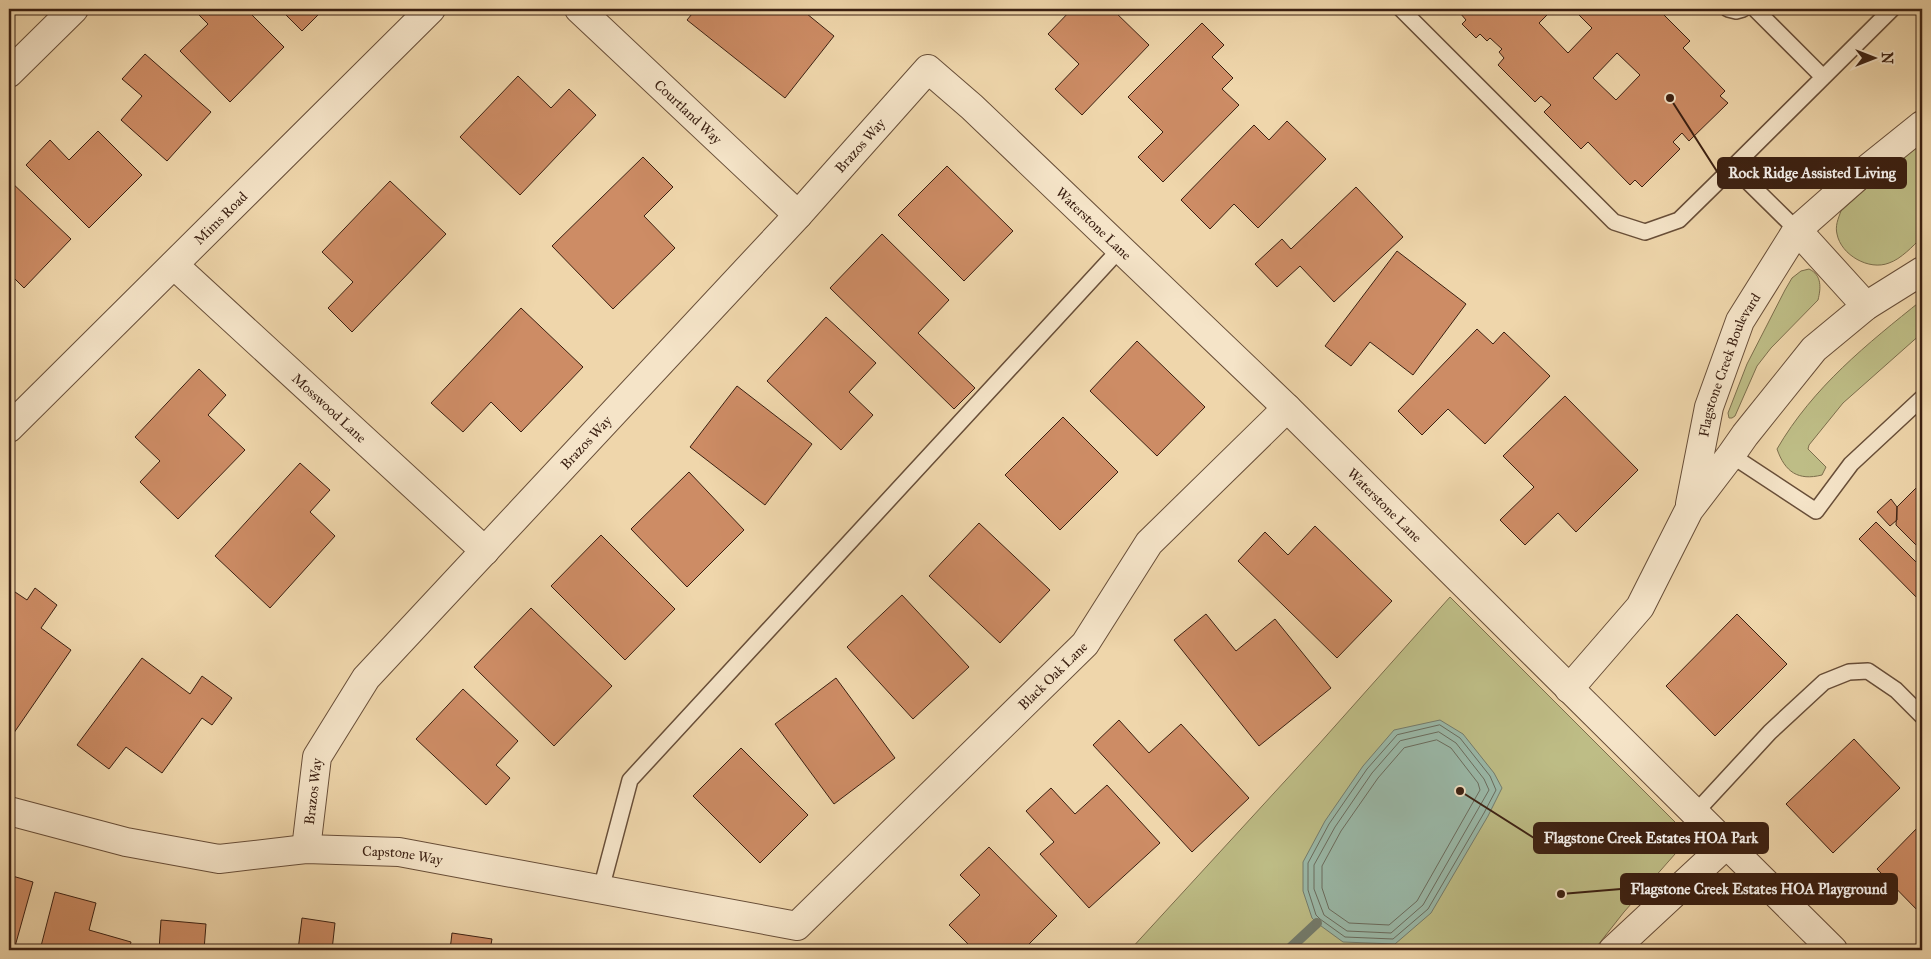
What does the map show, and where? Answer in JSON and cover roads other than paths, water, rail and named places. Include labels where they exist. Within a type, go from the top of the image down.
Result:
[{"type":"street","points":[[9,73],[74,9]]},
{"type":"street","name":"Mims Road","points":[[9,428],[431,9]]},
{"type":"street","name":"Courtland Way","points":[[580,9],[798,215]]},
{"type":"street","name":"Brazos Way","points":[[306,849],[317,757],[366,678],[798,215],[928,68]]},
{"type":"street","name":"Waterstone Lane","points":[[928,68],[972,107],[1287,408],[1833,950]]},
{"type":"street","name":"Flagstone Creek Boulevard","points":[[1689,510],[1709,407],[1740,321],[1797,230],[1856,178],[1922,125]]},
{"type":"street","points":[[1797,230],[1866,306]]},
{"type":"street","name":"Mosswood Lane","points":[[174,265],[484,551]]},
{"type":"street","name":"Flagstone Creek Boulevard","points":[[1569,689],[1640,607],[1689,510],[1745,435],[1814,349],[1866,306],[1922,271]]},
{"type":"street","name":"Black Oak Lane","points":[[797,926],[1085,644],[1149,543],[1287,408]]},
{"type":"street","name":"Capstone Way","points":[[9,811],[126,842],[219,859],[306,849],[399,852],[797,926]]},
{"type":"street","points":[[1613,950],[1726,844]]},
{"type":"lane","points":[[1401,9],[1614,222],[1644,232],[1679,220],[1892,9]]},
{"type":"lane","points":[[1728,9],[1736,11],[1743,9]]},
{"type":"lane","points":[[1755,9],[1824,77]]},
{"type":"lane","points":[[1733,167],[1797,230]]},
{"type":"lane","points":[[601,889],[630,780],[1120,249]]},
{"type":"lane","points":[[1731,455],[1816,511],[1851,464],[1922,398]]},
{"type":"lane","points":[[1695,813],[1770,732],[1824,682],[1849,672],[1868,671],[1896,690],[1922,716]]},
{"type":"water","points":[[1440,720],[1463,734],[1494,773],[1502,788],[1488,816],[1431,913],[1395,944],[1343,942],[1312,918],[1303,891],[1303,862],[1325,821],[1363,766],[1394,730]]},
{"type":"waterway","points":[[1288,950],[1317,923]]},
{"type":"place","name":"Rock Ridge Assisted Living","points":[[1670,98]]},
{"type":"place","name":"Flagstone Creek Estates HOA Park","points":[[1460,791]]},
{"type":"place","name":"Flagstone Creek Estates HOA Playground","points":[[1561,894]]}]
